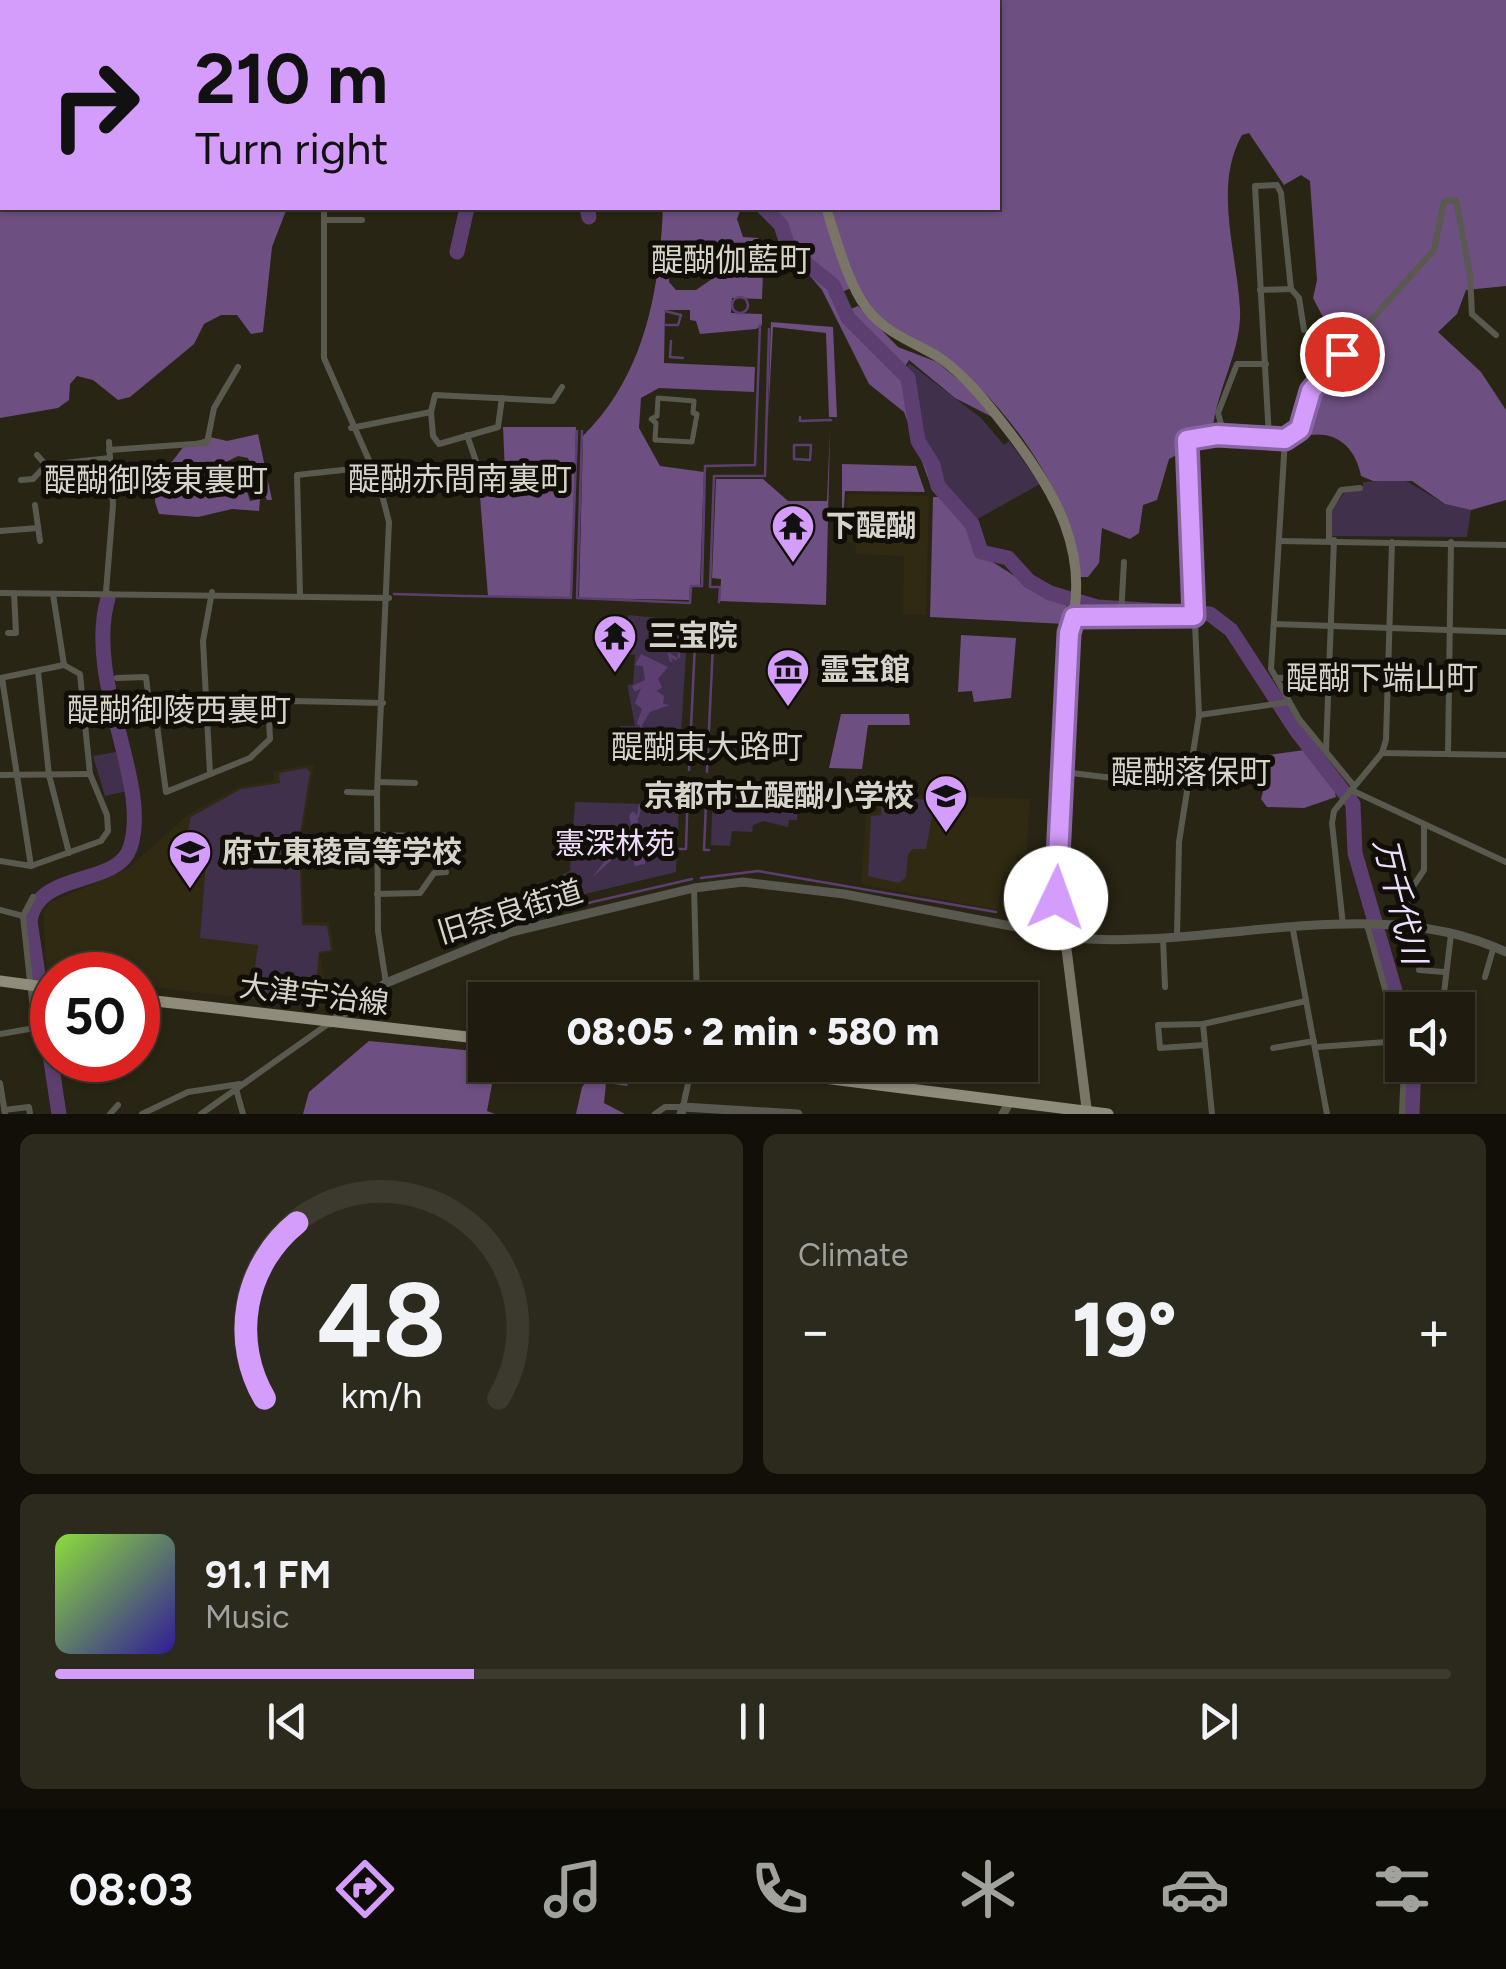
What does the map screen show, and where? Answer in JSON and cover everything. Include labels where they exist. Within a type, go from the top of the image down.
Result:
[{"type":"main road","points":[[827,210],[862,302],[891,333],[939,358],[979,393],[1048,483],[1075,557],[1059,935],[1087,1113]]},
{"type":"main road","points":[[0,981],[30,985]]},
{"type":"main road","name":"大津宇治線","points":[[160,1002],[468,1037]]},
{"type":"main road","points":[[833,1082],[1006,1108],[1108,1114]]},
{"type":"street","points":[[1269,438],[1255,186],[1277,184],[1291,289],[1299,298],[1304,330]]},
{"type":"street","points":[[1496,335],[1472,314],[1462,216],[1456,200],[1444,201],[1434,250],[1318,379],[1303,423],[1285,439],[1271,669],[1283,703],[1326,752],[1350,791],[1506,862]]},
{"type":"street","points":[[324,210],[324,358],[389,522],[377,793],[377,894],[386,983]]},
{"type":"street","points":[[324,220],[362,220]]},
{"type":"street","points":[[1260,290],[1291,289]]},
{"type":"street","points":[[1224,435],[1218,413],[1238,364],[1266,364]]},
{"type":"street","points":[[21,480],[33,479],[46,465],[109,450],[207,443],[214,408],[238,367]]},
{"type":"street","points":[[502,398],[498,428],[439,444],[433,436],[431,412],[435,395],[502,398],[553,401],[562,388]]},
{"type":"street","points":[[658,398],[694,400],[693,414],[698,414],[692,442],[656,440],[656,422],[650,422],[651,416],[657,416],[658,398]]},
{"type":"street","points":[[351,428],[431,412]]},
{"type":"street","points":[[467,435],[480,474]]},
{"type":"street","points":[[1177,938],[1177,868],[1199,715],[1187,440],[1224,435],[1285,439]]},
{"type":"street","points":[[106,592],[113,505],[109,450]]},
{"type":"street","points":[[37,455],[46,465]]},
{"type":"street","points":[[300,595],[297,475],[370,467]]},
{"type":"street","points":[[1326,752],[1329,510],[1341,490],[1360,488]]},
{"type":"street","points":[[35,505],[40,541]]},
{"type":"street","points":[[0,531],[38,528]]},
{"type":"street","points":[[1279,541],[1506,545]]},
{"type":"street","points":[[1343,925],[1332,823],[1334,811],[1382,753],[1392,542]]},
{"type":"street","points":[[1448,754],[1452,542]]},
{"type":"street","points":[[1121,610],[1124,562]]},
{"type":"street","points":[[0,593],[212,592],[388,598]]},
{"type":"street","points":[[210,774],[203,640],[212,592]]},
{"type":"street","points":[[8,633],[16,633],[14,593]]},
{"type":"street","points":[[53,594],[64,665]]},
{"type":"street","points":[[1074,606],[1194,613]]},
{"type":"street","points":[[1275,624],[1506,632]]},
{"type":"street","points":[[0,861],[32,866],[102,841],[108,831],[105,807],[90,774],[80,674],[64,665],[1,678],[32,866]]},
{"type":"street","points":[[38,671],[49,775],[69,852]]},
{"type":"street","points":[[117,678],[146,677],[166,792],[250,758],[270,739],[268,702]]},
{"type":"street","points":[[1276,678],[1328,678]]},
{"type":"street","points":[[118,704],[383,703]]},
{"type":"street","points":[[1199,715],[1283,703]]},
{"type":"street","points":[[1382,753],[1506,755]]},
{"type":"street","points":[[1063,772],[1188,787]]},
{"type":"street","points":[[0,776],[90,774]]},
{"type":"street","points":[[378,782],[415,783]]},
{"type":"street","points":[[347,792],[377,793]]},
{"type":"street","points":[[1404,926],[1410,891],[1424,870],[1424,827]]},
{"type":"street","points":[[377,835],[424,836]]},
{"type":"street","points":[[377,894],[420,893],[434,872],[446,872]]},
{"type":"street","name":"旧奈良街道","points":[[201,1114],[386,983],[525,928],[694,888],[761,881],[1059,935],[1177,938],[1343,925],[1404,926],[1451,934],[1506,952]]},
{"type":"street","points":[[694,888],[697,982]]},
{"type":"street","points":[[30,985],[23,916],[33,896]]},
{"type":"street","points":[[0,910],[23,916]]},
{"type":"street","points":[[1373,925],[1389,992]]},
{"type":"street","points":[[1293,930],[1324,1081],[1320,1089],[1327,1114]]},
{"type":"street","points":[[1443,992],[1451,934]]},
{"type":"street","points":[[1164,938],[1165,986]]},
{"type":"street","points":[[1485,977],[1494,946]]},
{"type":"street","points":[[1419,970],[1444,972]]},
{"type":"street","points":[[1205,1046],[1160,1048],[1158,1026],[1203,1024],[1306,1001]]},
{"type":"street","points":[[1203,1024],[1212,1114]]},
{"type":"street","points":[[0,1034],[30,1029]]},
{"type":"street","points":[[1273,1048],[1385,1045]]},
{"type":"street","points":[[682,1110],[689,1082]]},
{"type":"street","points":[[1402,1114],[1403,1082]]},
{"type":"street","points":[[0,1083],[5,1112],[28,1108],[30,1114]]},
{"type":"street","points":[[142,1114],[188,1092],[239,1087],[243,1114]]},
{"type":"street","points":[[110,1114],[118,1104]]},
{"type":"street","points":[[655,1114],[665,1110],[798,1114]]},
{"type":"shaded area","points":[[1000,0],[1506,0],[1506,286],[1466,290],[1457,314],[1438,332],[1481,372],[1506,410],[1506,500],[1471,510],[1445,504],[1412,481],[1373,481],[1361,476],[1355,458],[1344,444],[1329,436],[1310,435],[1317,405],[1347,363],[1313,298],[1317,280],[1310,181],[1301,175],[1284,185],[1249,133],[1242,135],[1229,176],[1229,220],[1240,324],[1213,428],[1185,437],[1182,452],[1169,459],[1157,500],[1143,505],[1139,533],[1130,539],[1102,528],[1099,563],[1088,577],[1078,577],[1075,547],[1065,516],[1051,484],[1011,423],[964,373],[874,311],[859,291],[830,210],[1000,210]]},
{"type":"shaded area","points":[[0,210],[286,210],[272,247],[263,332],[251,334],[237,315],[221,315],[204,324],[194,344],[130,397],[118,400],[93,380],[77,376],[70,384],[69,400],[58,408],[0,418]]},
{"type":"shaded area","points":[[663,210],[740,210],[737,219],[743,237],[758,238],[763,268],[751,268],[751,246],[697,245],[696,254],[670,258],[669,282],[676,290],[696,290],[722,272],[763,273],[762,299],[732,298],[731,313],[762,314],[762,325],[756,329],[700,334],[696,321],[690,320],[690,310],[665,310],[664,363],[755,367],[754,392],[659,388],[641,398],[639,428],[660,466],[704,472],[700,585],[690,585],[689,600],[579,598],[583,436],[604,412],[635,359],[658,271]]},
{"type":"shaded area","points":[[776,210],[822,210],[851,288],[842,292],[832,279],[793,249]]},
{"type":"shaded area","points":[[792,255],[830,287],[847,321],[906,379],[915,408],[917,442],[942,492],[933,492],[904,412],[869,384],[822,290]]},
{"type":"shaded area","points":[[858,306],[898,347],[937,362],[976,394],[996,419],[955,398],[909,360],[903,370],[858,328],[848,310]]},
{"type":"shaded area","points":[[771,322],[833,327],[837,417],[829,417],[826,333],[773,327],[768,419]]},
{"type":"shaded area","points":[[503,427],[576,427],[571,598],[488,596],[480,497],[506,495]]},
{"type":"shaded area","points":[[830,429],[826,605],[720,601],[721,579],[712,578],[716,479],[763,479],[788,501],[827,501]]},
{"type":"shaded area","points":[[258,434],[272,500],[267,500],[248,458],[238,456],[224,463],[226,492],[232,493],[235,484],[244,482],[250,501],[260,499],[259,511],[232,509],[198,517],[159,514],[156,482],[185,445],[210,437],[227,441]]},
{"type":"shaded area","points":[[842,464],[916,466],[925,492],[845,491],[842,538]]},
{"type":"shaded area","points":[[847,494],[929,496],[926,615],[903,614],[904,556],[856,554],[855,543],[846,542]]},
{"type":"shaded area","points":[[933,497],[945,497],[963,519],[977,555],[1042,594],[1067,604],[1065,624],[930,617]]},
{"type":"shaded area","points":[[961,635],[1016,638],[1011,698],[974,702],[972,691],[958,692]]},
{"type":"shaded area","points":[[641,654],[668,667],[658,679],[662,687],[657,691],[664,696],[663,704],[670,705],[650,712],[641,727],[637,723],[642,709],[635,703],[641,688],[635,692],[632,686],[645,680],[643,666],[635,665]]},
{"type":"shaded area","points":[[841,714],[909,714],[910,725],[868,725],[862,769],[829,768]]},
{"type":"shaded area","points":[[1305,750],[1332,779],[1336,797],[1304,808],[1267,807],[1261,799],[1267,776],[1261,756]]},
{"type":"shaded area","name":"府立東稜高等学校","points":[[314,764],[301,842],[304,923],[329,921],[334,951],[320,954],[330,1008],[160,988],[160,952],[46,952],[43,911],[51,902],[126,870],[188,815],[238,787],[274,781],[274,771]]},
{"type":"shaded area","name":"京都市立醍醐小学校","points":[[879,794],[1030,799],[1026,855],[1017,855],[1016,873],[1003,872],[998,910],[861,884],[866,813],[877,812]]},
{"type":"shaded area","points":[[633,811],[638,816],[637,842],[646,854],[645,864],[635,866],[631,851],[622,850],[592,878],[615,847],[635,841],[629,816]]},
{"type":"shaded area","points":[[369,1041],[468,1050],[468,1082],[492,1082],[487,1111],[495,1114],[303,1114],[309,1092]]},
{"type":"shaded area","points":[[586,1082],[626,1082],[628,1086],[606,1083],[604,1103],[625,1114],[576,1114]]},
{"type":"green space","points":[[909,363],[981,418],[1004,445],[1009,441],[1040,484],[974,521],[941,484],[937,464],[921,441],[918,407],[904,373]]},
{"type":"green space","points":[[1403,479],[1445,504],[1471,510],[1467,537],[1332,536],[1332,509],[1344,493],[1363,490],[1363,482]]},
{"type":"green space","points":[[872,515],[903,516],[903,540],[871,538]]},
{"type":"green space","points":[[628,615],[688,621],[681,734],[672,734],[669,739],[672,755],[638,754],[637,760],[616,759],[620,726],[635,726],[628,685],[633,684],[635,655],[621,654],[621,645],[627,645]]},
{"type":"green space","points":[[116,752],[127,791],[105,796],[93,756]]},
{"type":"green space","points":[[306,768],[310,772],[299,841],[302,925],[327,926],[331,950],[319,952],[314,1005],[251,998],[258,945],[200,938],[206,863],[187,834],[191,817],[241,789],[280,783],[279,773]]},
{"type":"green space","points":[[713,786],[838,792],[832,800],[798,799],[797,820],[789,820],[788,827],[763,821],[753,825],[752,832],[732,831],[730,846],[711,845]]},
{"type":"green space","points":[[882,797],[935,800],[926,849],[913,849],[908,854],[906,877],[899,883],[868,876],[871,816],[881,815]]},
{"type":"green space","name":"憲深林苑","points":[[575,802],[679,805],[676,872],[560,900],[561,875],[570,871]]},
{"type":"waterway","points":[[457,252],[467,210]]},
{"type":"waterway","points":[[587,210],[589,217]]},
{"type":"waterway","name":"万千代川","points":[[766,210],[781,225],[789,250],[833,285],[848,318],[908,378],[918,441],[933,465],[938,486],[972,524],[981,552],[1008,558],[1029,581],[1050,593],[1097,607],[1210,614],[1231,630],[1296,730],[1353,804],[1355,853],[1395,992]]},
{"type":"waterway","points":[[688,249],[749,247]]},
{"type":"waterway","points":[[740,297],[748,305],[740,313],[732,305],[740,297]]},
{"type":"waterway","points":[[665,311],[681,315],[678,325],[665,325]]},
{"type":"waterway","points":[[582,431],[577,598],[690,603],[691,586],[702,586],[705,466],[755,465],[760,325]]},
{"type":"waterway","points":[[719,602],[720,587],[710,587],[714,476],[765,476],[769,329]]},
{"type":"waterway","points":[[671,341],[670,357],[683,358]]},
{"type":"waterway","points":[[800,417],[800,421],[831,420]]},
{"type":"waterway","points":[[467,596],[571,598],[577,431]]},
{"type":"waterway","points":[[794,445],[811,445],[810,460],[794,459],[794,445]]},
{"type":"waterway","points":[[394,594],[465,596]]},
{"type":"waterway","points":[[59,1114],[30,921],[36,905],[47,894],[110,869],[130,848],[134,822],[132,793],[104,663],[103,630],[108,598]]},
{"type":"waterway","points":[[679,657],[681,620]]},
{"type":"waterway","points":[[689,770],[696,622]]},
{"type":"waterway","points":[[707,772],[714,623]]},
{"type":"waterway","points":[[671,661],[669,654],[676,659]]},
{"type":"waterway","points":[[641,727],[642,757]]},
{"type":"waterway","points":[[707,781],[704,850],[709,850]]},
{"type":"waterway","points":[[679,849],[686,849],[688,783]]},
{"type":"waterway","points":[[638,816],[640,805]]},
{"type":"waterway","points":[[701,878],[758,871],[996,912]]},
{"type":"waterway","points":[[536,915],[692,879]]},
{"type":"waterway","name":"万千代川","points":[[1412,1114],[1413,1082]]},
{"type":"place","name":"下醍醐","points":[[793,564]]},
{"type":"place","name":"三宝院","points":[[615,674]]},
{"type":"place","name":"霊宝館","points":[[788,708]]},
{"type":"place","name":"京都市立醍醐小学校","points":[[946,834]]},
{"type":"place","name":"府立東稜高等学校","points":[[190,890]]},
{"type":"district","name":"醍醐伽藍町","points":[[731,260]]},
{"type":"district","name":"醍醐赤間南裏町","points":[[460,479]]},
{"type":"district","name":"醍醐御陵東裏町","points":[[156,480]]},
{"type":"district","name":"醍醐下端山町","points":[[1382,678]]},
{"type":"district","name":"醍醐御陵西裏町","points":[[179,710]]},
{"type":"district","name":"醍醐東大路町","points":[[707,747]]},
{"type":"district","name":"醍醐落保町","points":[[1191,772]]},
{"type":"route","points":[[1056,898],[1069,633],[1074,617],[1194,616],[1187,440],[1217,435],[1285,439],[1300,429],[1311,391],[1342,354]]}]
